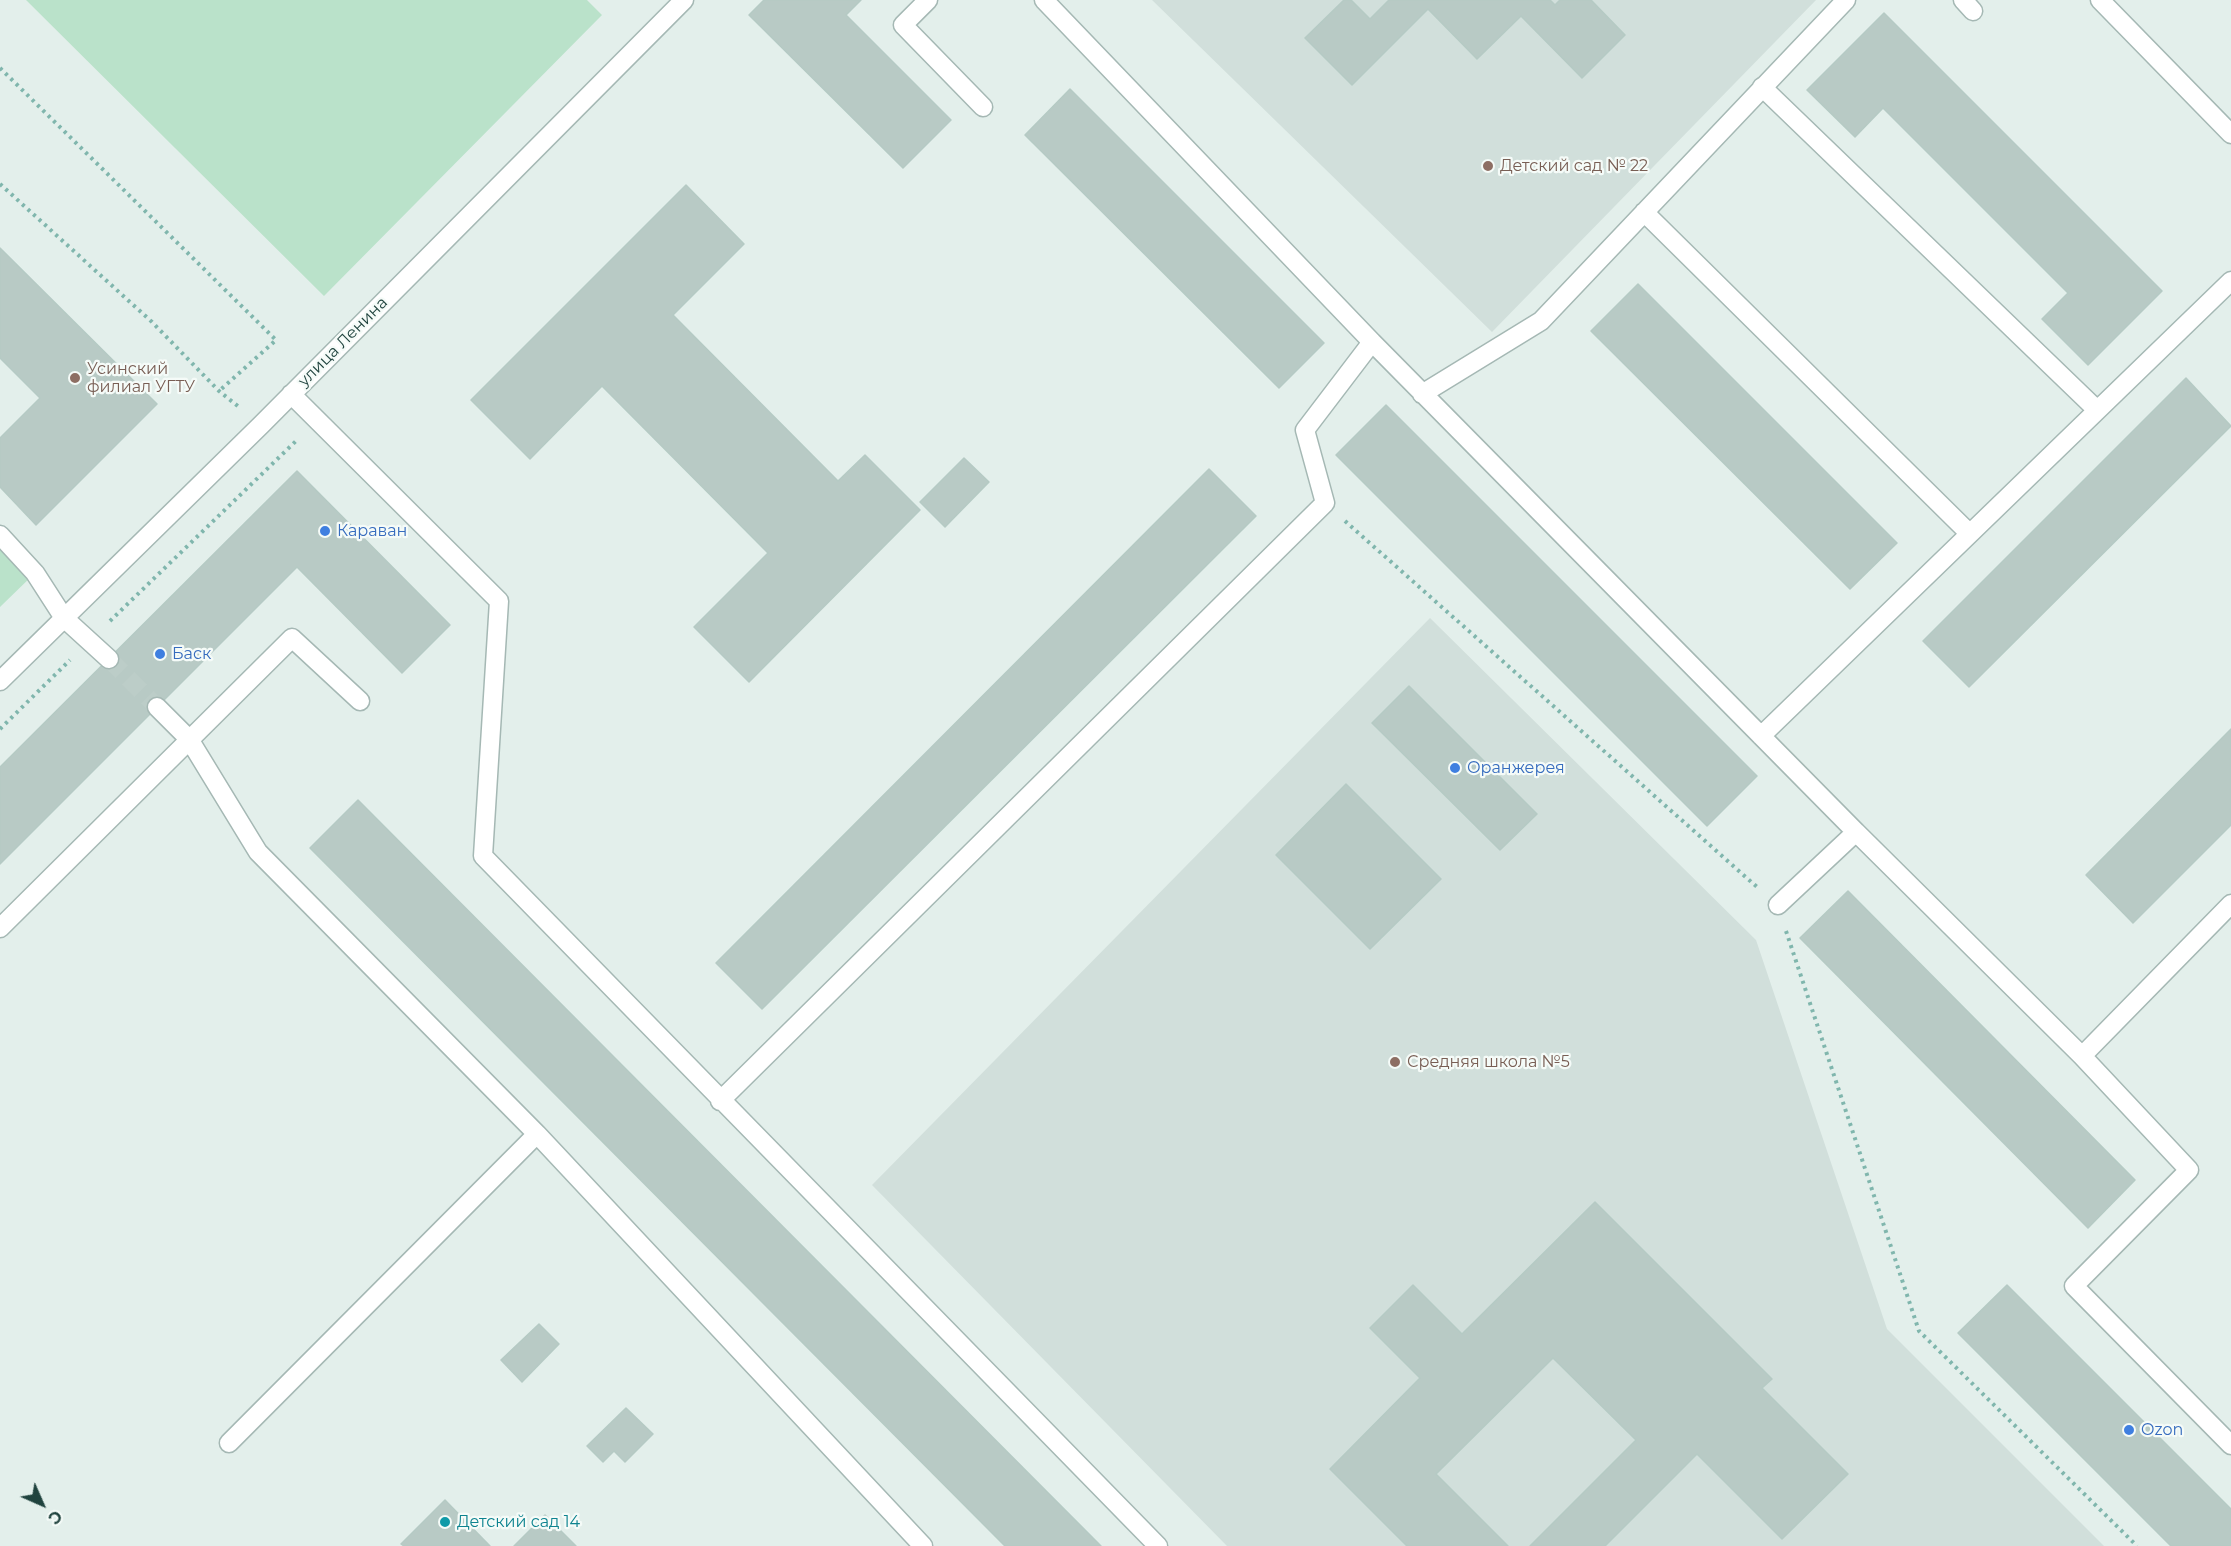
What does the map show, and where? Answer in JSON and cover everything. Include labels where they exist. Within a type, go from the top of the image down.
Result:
[{"type":"street","name":"улица Ленина","points":[[0,681],[291,394],[684,0]]},
{"type":"street","points":[[928,0],[903,25],[983,107]]},
{"type":"street","points":[[1044,0],[1422,394],[1856,832],[2082,1056],[2189,1170],[2073,1286],[2231,1445]]},
{"type":"street","points":[[1422,394],[1541,321],[1846,0]]},
{"type":"street","points":[[2100,0],[2231,134]]},
{"type":"street","points":[[1762,87],[2097,410]]},
{"type":"street","points":[[1644,212],[1969,533]]},
{"type":"street","points":[[1761,736],[2231,281]]},
{"type":"street","points":[[720,1101],[1324,503],[1305,430],[1372,342]]},
{"type":"street","points":[[291,394],[499,601],[483,856],[720,1101],[1158,1546]]},
{"type":"street","points":[[0,535],[35,573],[64,618],[109,659]]},
{"type":"street","points":[[0,928],[292,638],[360,701]]},
{"type":"street","points":[[157,707],[189,739],[258,852],[537,1134],[923,1546]]},
{"type":"street","points":[[1778,905],[1856,832]]},
{"type":"street","points":[[2082,1056],[2231,904]]},
{"type":"street","points":[[230,1443],[537,1134]]},
{"type":"path","points":[[0,68],[276,340],[219,392],[152,322],[0,184]]},
{"type":"path","points":[[1324,503],[1778,905],[1919,1331],[2138,1546]]},
{"type":"shaded area","name":"Детский сад № 22","points":[[1152,0],[1816,0],[1492,332]]},
{"type":"shaded area","name":"Средняя школа №5","points":[[1430,618],[1756,940],[1887,1329],[2104,1546],[1227,1546],[872,1185]]},
{"type":"green space","points":[[26,0],[587,0],[602,15],[324,296]]},
{"type":"green space","points":[[0,537],[35,573],[0,607]]},
{"type":"building","points":[[764,0],[861,0],[846,15],[951,120],[903,168],[749,15]]},
{"type":"building","points":[[1344,0],[1351,0],[1370,19],[1389,0],[1550,0],[1555,5],[1560,0],[1591,0],[1625,35],[1582,78],[1521,16],[1477,59],[1428,9],[1352,85],[1305,38]]},
{"type":"building","points":[[1884,13],[2162,291],[2088,365],[2042,319],[2068,293],[1883,108],[1855,137],[1807,90]]},
{"type":"building","points":[[1070,89],[1324,343],[1279,388],[1025,135]]},
{"type":"building","points":[[686,185],[744,244],[673,315],[838,481],[865,455],[920,510],[749,682],[694,627],[768,553],[602,386],[530,459],[471,400]]},
{"type":"building","name":"Усинский филиал УГТУ","points":[[0,248],[157,404],[36,525],[0,487],[0,438],[40,398],[0,358]]},
{"type":"building","points":[[1638,284],[1897,543],[1850,589],[1591,331]]},
{"type":"building","points":[[2186,378],[2231,426],[1969,687],[1923,641]]},
{"type":"building","points":[[1386,405],[1757,776],[1707,826],[1336,455]]},
{"type":"building","points":[[964,458],[989,482],[945,527],[920,502]]},
{"type":"building","points":[[1209,469],[1256,516],[762,1009],[716,963]]},
{"type":"building","points":[[297,471],[450,625],[402,673],[297,567],[0,864],[0,767]]},
{"type":"building","name":"Оранжерея","points":[[1409,686],[1537,814],[1500,850],[1372,723]]},
{"type":"building","points":[[2231,729],[2231,825],[2133,923],[2086,875]]},
{"type":"building","points":[[1346,784],[1441,879],[1370,949],[1276,855]]},
{"type":"building","points":[[358,800],[1101,1546],[1005,1546],[310,848]]},
{"type":"building","points":[[1848,891],[2135,1180],[2088,1228],[1800,938]]},
{"type":"building","points":[[1595,1202],[1772,1379],[1762,1388],[1848,1474],[1782,1539],[1697,1454],[1605,1546],[1530,1546],[1636,1440],[1553,1358],[1436,1474],[1508,1546],[1407,1546],[1330,1469],[1420,1378],[1370,1328],[1413,1285],[1462,1334]]},
{"type":"building","points":[[2007,1285],[2231,1509],[2231,1546],[2171,1546],[1958,1333]]},
{"type":"building","points":[[539,1324],[559,1344],[522,1382],[501,1360]]},
{"type":"building","points":[[626,1408],[653,1434],[625,1462],[614,1451],[603,1462],[587,1446]]},
{"type":"building","name":"Детский сад 14","points":[[445,1500],[490,1546],[404,1546],[401,1544]]},
{"type":"building","name":"Детский сад 14","points":[[545,1515],[576,1546],[514,1546]]},
{"type":"tunnel","points":[[109,659],[157,707]]},
{"type":"place","name":"Детский сад № 22","points":[[1488,166]]},
{"type":"place","name":"Усинский филиал УГТУ","points":[[75,378]]},
{"type":"place","name":"Караван","points":[[325,531]]},
{"type":"place","name":"Баск","points":[[160,654]]},
{"type":"place","name":"Оранжерея","points":[[1455,768]]},
{"type":"place","name":"Средняя школа №5","points":[[1395,1062]]},
{"type":"place","name":"Ozon","points":[[2129,1430]]},
{"type":"place","name":"Детский сад 14","points":[[445,1522]]}]
